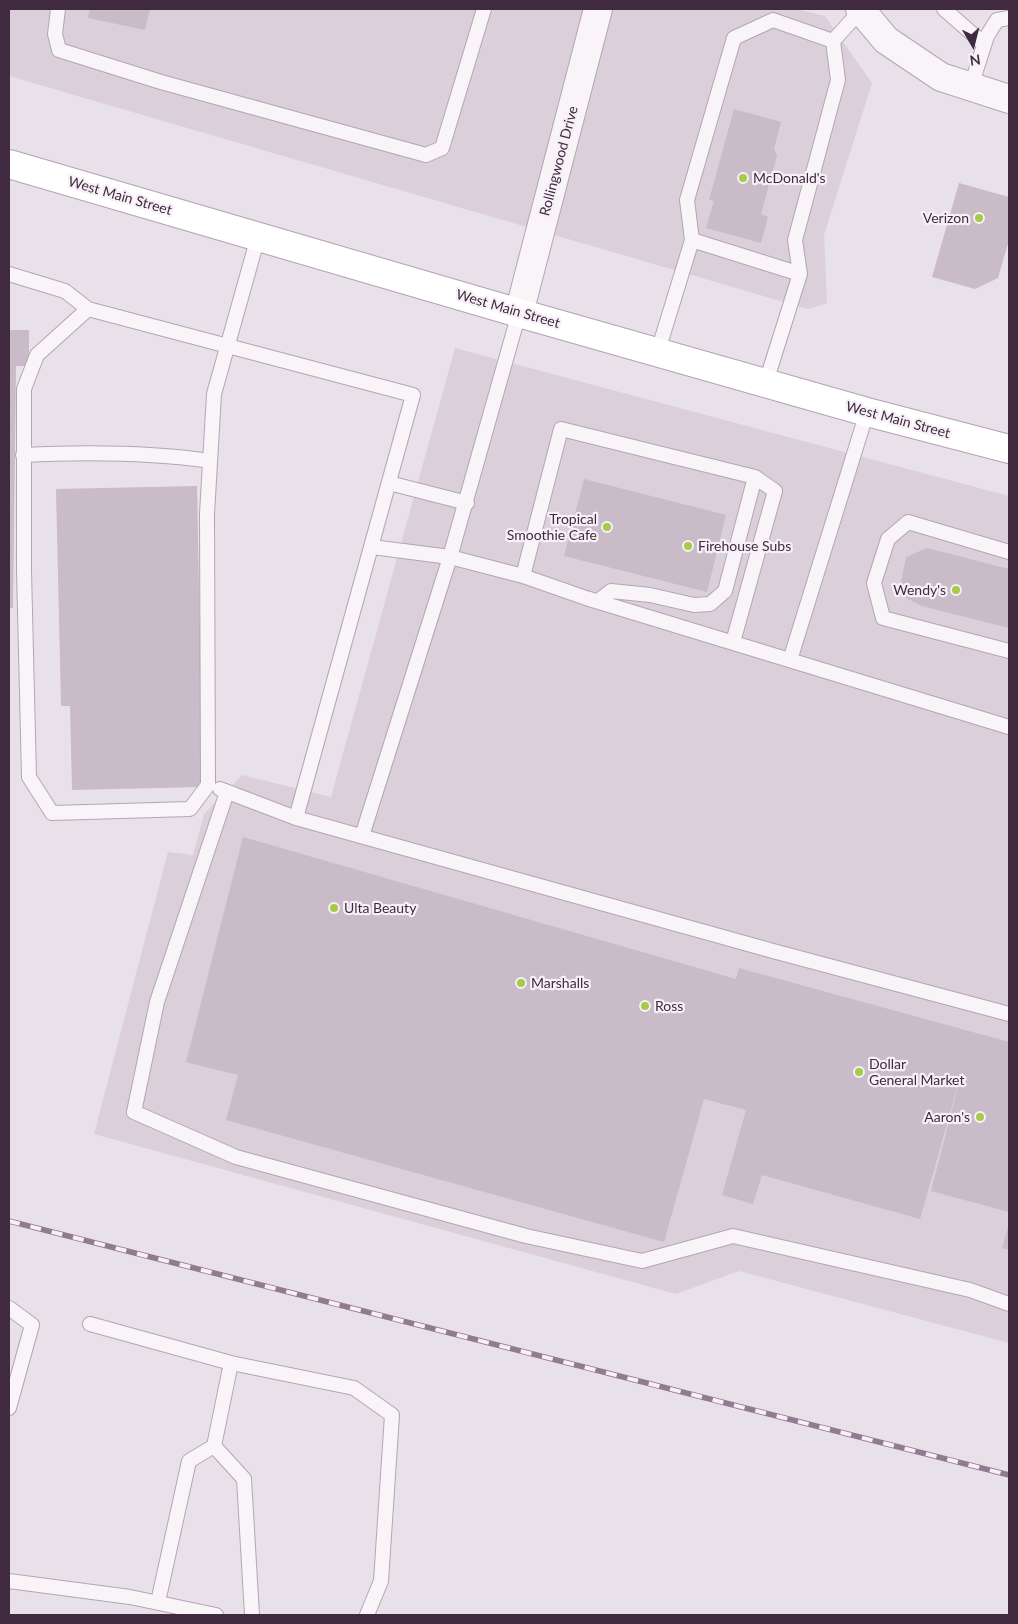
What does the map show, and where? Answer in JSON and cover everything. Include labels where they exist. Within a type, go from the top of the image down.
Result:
[{"type":"main road","name":"West Main Street","points":[[9,164],[519,313],[867,412],[1008,443]]},
{"type":"street","name":"Rollingwood Drive","points":[[519,313],[598,9]]},
{"type":"street","points":[[861,9],[886,40],[941,77],[1009,98]]},
{"type":"lane","points":[[58,9],[55,34],[59,50],[161,82],[426,155],[442,148],[484,9]]},
{"type":"lane","points":[[766,382],[800,274],[794,240],[838,80],[834,41],[861,9]]},
{"type":"lane","points":[[944,9],[984,44]]},
{"type":"lane","points":[[971,86],[984,44],[997,20],[1009,18]]},
{"type":"lane","points":[[658,351],[692,240],[687,200],[734,38],[773,20],[834,41]]},
{"type":"lane","points":[[88,309],[37,355],[24,389],[23,455],[29,777],[52,813],[190,809],[208,785],[207,514],[214,394],[258,236]]},
{"type":"lane","points":[[692,240],[800,274]]},
{"type":"lane","points":[[9,274],[66,291],[88,309],[413,395],[296,818]]},
{"type":"lane","points":[[362,836],[467,503],[519,313]]},
{"type":"lane","points":[[790,660],[867,412]]},
{"type":"lane","points":[[523,576],[561,428],[755,477],[775,491],[733,642]]},
{"type":"lane","points":[[23,455],[98,452],[166,454],[210,461]]},
{"type":"lane","points":[[598,600],[611,590],[650,595],[694,605],[710,604],[725,591],[755,477]]},
{"type":"lane","points":[[389,484],[467,503]]},
{"type":"lane","points":[[1009,552],[908,522],[888,539],[874,583],[883,618],[1009,651]]},
{"type":"lane","points":[[372,547],[450,558],[523,576],[1009,727]]},
{"type":"lane","points":[[208,785],[296,818],[764,949],[1009,1014]]},
{"type":"lane","points":[[227,792],[157,1002],[134,1112],[236,1157],[526,1236],[642,1261],[733,1236],[970,1290],[1009,1304]]},
{"type":"lane","points":[[9,1308],[32,1325],[9,1408]]},
{"type":"lane","points":[[90,1324],[231,1363],[354,1388],[392,1415],[381,1581],[367,1615]]},
{"type":"lane","points":[[158,1602],[189,1461],[214,1446],[231,1363]]},
{"type":"lane","points":[[214,1446],[244,1478],[252,1615]]},
{"type":"lane","points":[[9,1580],[158,1602],[216,1615]]},
{"type":"shaded area","points":[[9,9],[797,9],[825,16],[872,83],[824,235],[827,303],[808,309],[9,76]]},
{"type":"shaded area","points":[[455,348],[1009,496],[1009,1343],[739,1271],[676,1294],[94,1134],[168,852],[193,855],[204,814],[242,775],[331,797]]},
{"type":"building","points":[[90,9],[150,9],[145,30],[88,18]]},
{"type":"building","name":"McDonald's","points":[[734,109],[781,122],[774,149],[777,156],[761,214],[768,217],[761,243],[706,228],[714,201],[709,200]]},
{"type":"building","name":"Verizon","points":[[959,183],[1009,197],[1009,240],[998,278],[975,289],[932,277]]},
{"type":"building","points":[[9,330],[29,330],[29,366],[16,366],[13,608],[9,608]]},
{"type":"building","points":[[584,479],[726,515],[707,592],[564,556]]},
{"type":"building","points":[[197,486],[203,787],[72,790],[70,706],[61,706],[56,489]]},
{"type":"building","name":"Wendy's","points":[[927,548],[1009,569],[1009,628],[922,606],[906,598],[901,582],[906,557]]},
{"type":"building","points":[[243,837],[736,979],[739,968],[1009,1042],[1009,1212],[931,1191],[964,1064],[920,1219],[762,1175],[753,1204],[722,1195],[746,1110],[704,1099],[664,1242],[226,1120],[238,1075],[186,1062]]},
{"type":"building","points":[[1009,1224],[1009,1250],[1002,1248]]},
{"type":"railway","points":[[9,1221],[1009,1475]]},
{"type":"place","name":"McDonald's","points":[[743,178]]},
{"type":"place","name":"Verizon","points":[[979,218]]},
{"type":"place","name":"Tropical Smoothie Cafe","points":[[607,527]]},
{"type":"place","name":"Firehouse Subs","points":[[688,546]]},
{"type":"place","name":"Wendy's","points":[[956,590]]},
{"type":"place","name":"Ulta Beauty","points":[[334,908]]},
{"type":"place","name":"Marshalls","points":[[521,983]]},
{"type":"place","name":"Ross","points":[[645,1006]]},
{"type":"place","name":"Dollar General Market","points":[[859,1072]]},
{"type":"place","name":"Aaron's","points":[[980,1117]]}]
